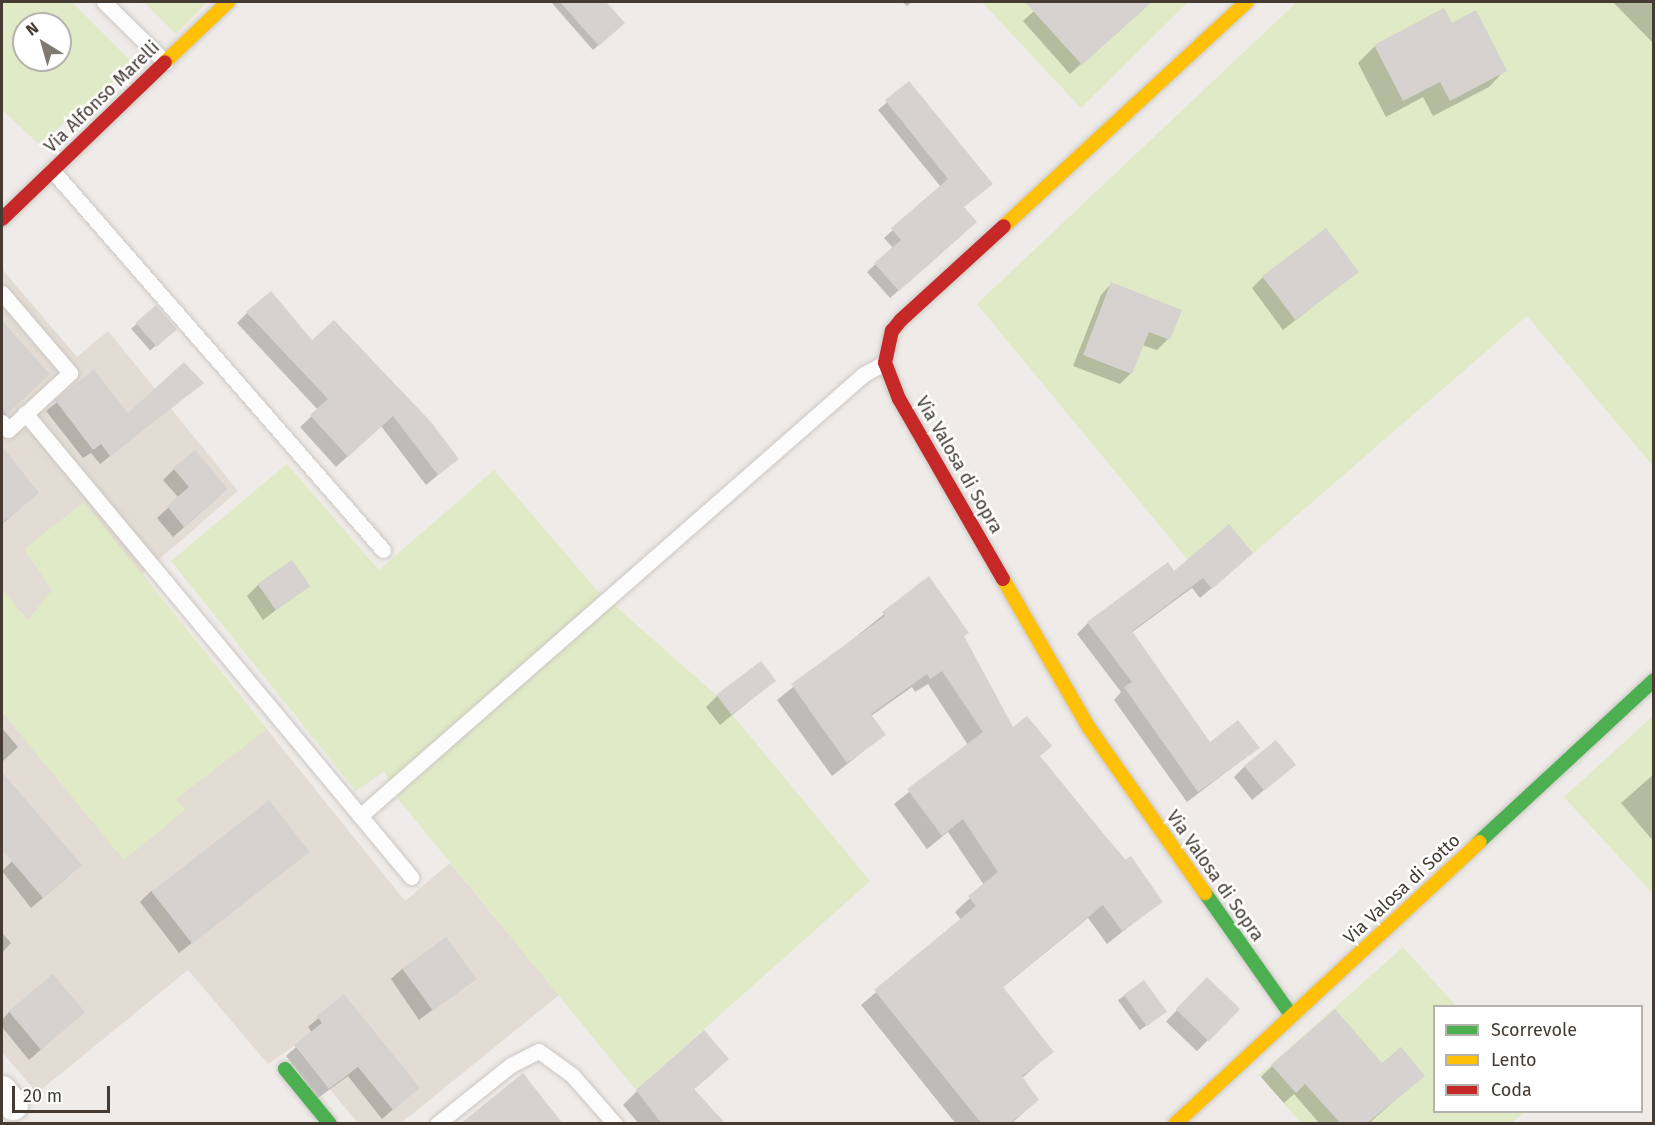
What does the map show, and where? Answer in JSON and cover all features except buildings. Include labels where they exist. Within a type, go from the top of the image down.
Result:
[{"type":"street","name":"Via Alfonso Marelli","points":[[2,219],[228,2]]},
{"type":"street","points":[[885,363],[892,331],[901,320],[1247,2]]},
{"type":"street","name":"Via Valosa di Sopra","points":[[885,363],[899,399],[1089,728],[1292,1015]]},
{"type":"street","name":"Via Valosa di Sotto","points":[[1174,1124],[1653,680]]},
{"type":"street","points":[[285,1069],[330,1124]]},
{"type":"lane","points":[[104,2],[165,62]]},
{"type":"lane","points":[[52,170],[383,550]]},
{"type":"lane","points":[[2,292],[70,373],[8,430],[2,422]]},
{"type":"lane","points":[[360,816],[864,374],[885,363]]},
{"type":"lane","points":[[26,413],[411,877]]},
{"type":"lane","points":[[437,1124],[511,1065],[539,1051],[572,1075],[615,1124]]},
{"type":"shaded area","points":[[2,269],[77,357],[108,331],[238,491],[142,574],[405,901],[450,863],[559,995],[401,1123],[358,1123],[294,1046],[268,1064],[188,970],[37,1093],[2,1052]]},
{"type":"green space","points":[[2,2],[72,2],[134,64],[39,144],[2,110]]},
{"type":"green space","points":[[144,2],[207,2],[176,34]]},
{"type":"green space","points":[[982,2],[1188,2],[1081,108]]},
{"type":"green space","points":[[1297,2],[1653,2],[1653,466],[1527,316],[1212,589],[977,304]]},
{"type":"green space","points":[[287,464],[379,570],[494,470],[595,588],[716,695],[870,881],[636,1090],[399,800],[384,771],[356,791],[171,561]]},
{"type":"green space","points":[[84,502],[267,729],[176,799],[185,810],[124,860],[2,712],[2,589],[28,620],[52,590],[24,549]]},
{"type":"green space","points":[[1653,716],[1653,894],[1564,797]]},
{"type":"green space","points":[[1403,947],[1455,1005],[1433,1005],[1433,1113],[1524,1113],[1511,1123],[1301,1123],[1259,1075]]},
{"type":"traffic: fast","points":[[1479,842],[1654,680]]},
{"type":"traffic: fast","points":[[1205,893],[1291,1015]]},
{"type":"traffic: fast","points":[[285,1069],[330,1124]]},
{"type":"traffic: slow","points":[[165,62],[228,2]]},
{"type":"traffic: slow","points":[[1004,226],[1247,2]]},
{"type":"traffic: slow","points":[[1003,579],[1089,728],[1205,893]]},
{"type":"traffic: slow","points":[[1175,1124],[1479,842]]},
{"type":"traffic: jam","points":[[2,219],[165,62]]},
{"type":"traffic: jam","points":[[1003,579],[899,399],[885,363],[892,331],[901,320],[1004,226]]}]
